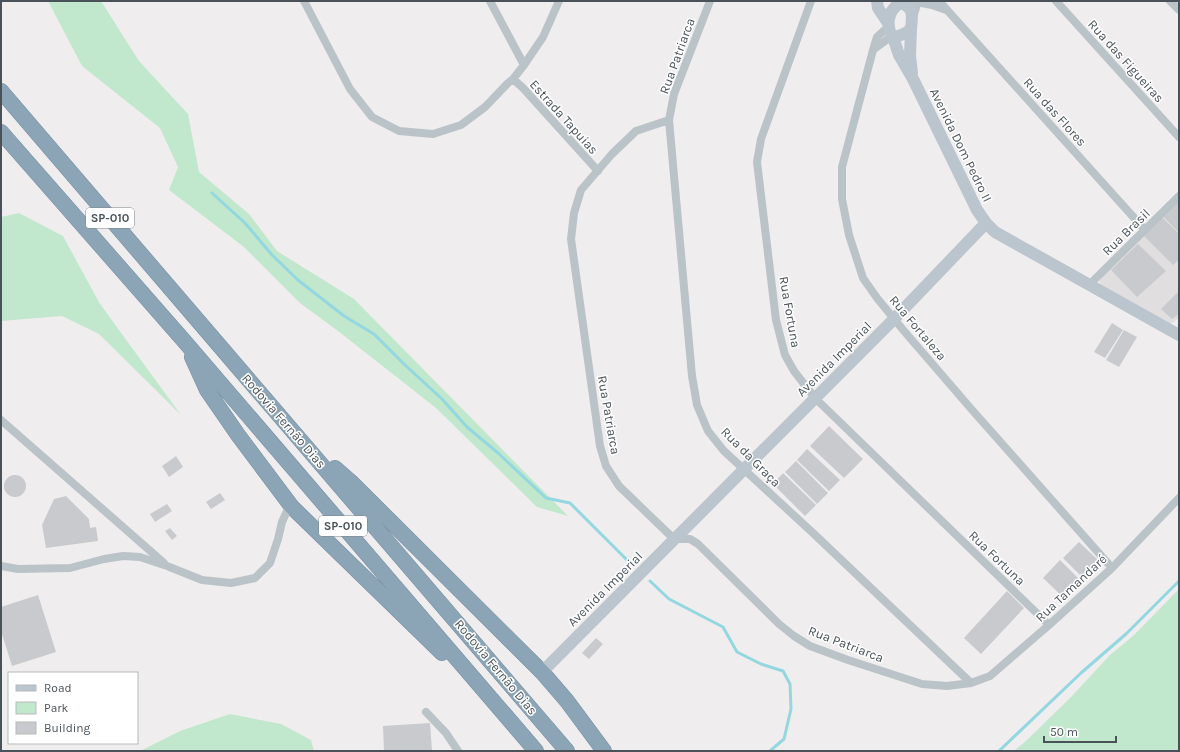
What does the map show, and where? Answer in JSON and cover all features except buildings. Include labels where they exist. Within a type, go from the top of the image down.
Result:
[{"type":"highway","name":"Rodovia Fernão Dias","points":[[1,91],[568,751]]},
{"type":"highway","name":"Rodovia Fernão Dias","points":[[1,132],[185,342],[536,751]]},
{"type":"highway","points":[[185,342],[207,390],[238,435],[292,507],[402,616],[501,710]]},
{"type":"highway","points":[[296,434],[351,482],[542,672],[567,701],[604,751]]},
{"type":"main road","name":"Avenida Dom Pedro II","points":[[877,1],[878,8],[890,30],[899,55],[913,78],[976,210],[986,223]]},
{"type":"main road","points":[[898,2],[905,4],[910,8],[913,14],[911,29],[900,36],[890,30],[893,10],[898,2]]},
{"type":"main road","name":"Avenida Dom Pedro II","points":[[911,29],[910,56],[913,78]]},
{"type":"main road","name":"Avenida Imperial","points":[[542,672],[894,319],[986,223]]},
{"type":"main road","points":[[986,223],[995,232],[1179,335]]},
{"type":"street","name":"Estrada Tapuias","points":[[304,1],[350,89],[372,117],[399,132],[433,134],[461,125],[485,107],[513,79],[543,37],[559,1]]},
{"type":"street","points":[[490,1],[524,65]]},
{"type":"street","name":"Rua Patriarca","points":[[710,1],[674,94],[669,120],[636,132],[612,154],[581,190],[574,213],[571,239],[600,446],[606,466],[619,486],[674,539],[690,539],[698,544],[779,624],[810,646],[922,684],[947,686],[971,683]]},
{"type":"street","name":"Rua Fortuna","points":[[811,1],[761,139],[757,162],[776,320],[785,355],[794,371],[815,398],[1049,625]]},
{"type":"street","points":[[913,14],[917,1],[947,10]]},
{"type":"street","name":"Rua das Flores","points":[[939,1],[1145,230]]},
{"type":"street","name":"Rua das Figueiras","points":[[1056,1],[1179,137]]},
{"type":"street","points":[[1170,1],[1179,10]]},
{"type":"street","name":"Rua Fortaleza","points":[[890,30],[877,37],[842,166],[842,199],[848,235],[863,278],[894,319],[1112,568]]},
{"type":"street","name":"Estrada Tapuias","points":[[513,79],[523,88],[598,171]]},
{"type":"street","name":"Rua da Graça","points":[[669,120],[692,376],[697,405],[708,431],[724,451],[971,683]]},
{"type":"street","name":"Rua Brasil","points":[[1090,284],[1179,196]]},
{"type":"street","points":[[1,420],[167,566]]},
{"type":"street","name":"Rua Tamandaré","points":[[971,683],[990,676],[1049,625],[1112,568],[1179,498]]},
{"type":"street","points":[[1,566],[18,569],[70,568],[104,559],[123,556],[140,557],[202,580],[231,583],[255,578],[270,563],[282,522],[287,511],[292,507]]},
{"type":"street","points":[[426,712],[446,733],[458,751]]},
{"type":"shaded area","points":[[1179,199],[1179,318],[1172,323],[1164,323],[1101,285],[1099,278]]},
{"type":"green space","points":[[48,1],[101,1],[139,61],[188,114],[199,172],[249,214],[277,251],[354,299],[568,516],[537,507],[436,408],[300,303],[244,247],[169,190],[178,167],[160,128],[82,66]]},
{"type":"green space","points":[[19,213],[63,236],[100,304],[181,415],[99,334],[62,316],[1,321],[1,217]]},
{"type":"green space","points":[[1179,589],[1179,751],[1014,751],[1071,697],[1110,655],[1134,635]]},
{"type":"green space","points":[[230,714],[281,724],[311,740],[314,751],[140,751],[180,731]]},
{"type":"waterway","points":[[212,193],[245,223],[272,255],[298,280],[344,316],[374,334],[442,399],[467,427],[498,453],[546,498],[570,503],[630,563]]},
{"type":"waterway","points":[[650,581],[669,599],[723,627],[737,652],[761,664],[783,671],[790,684],[791,709],[784,739],[770,751]]},
{"type":"waterway","points":[[999,751],[1081,673],[1126,634],[1179,581]]}]
